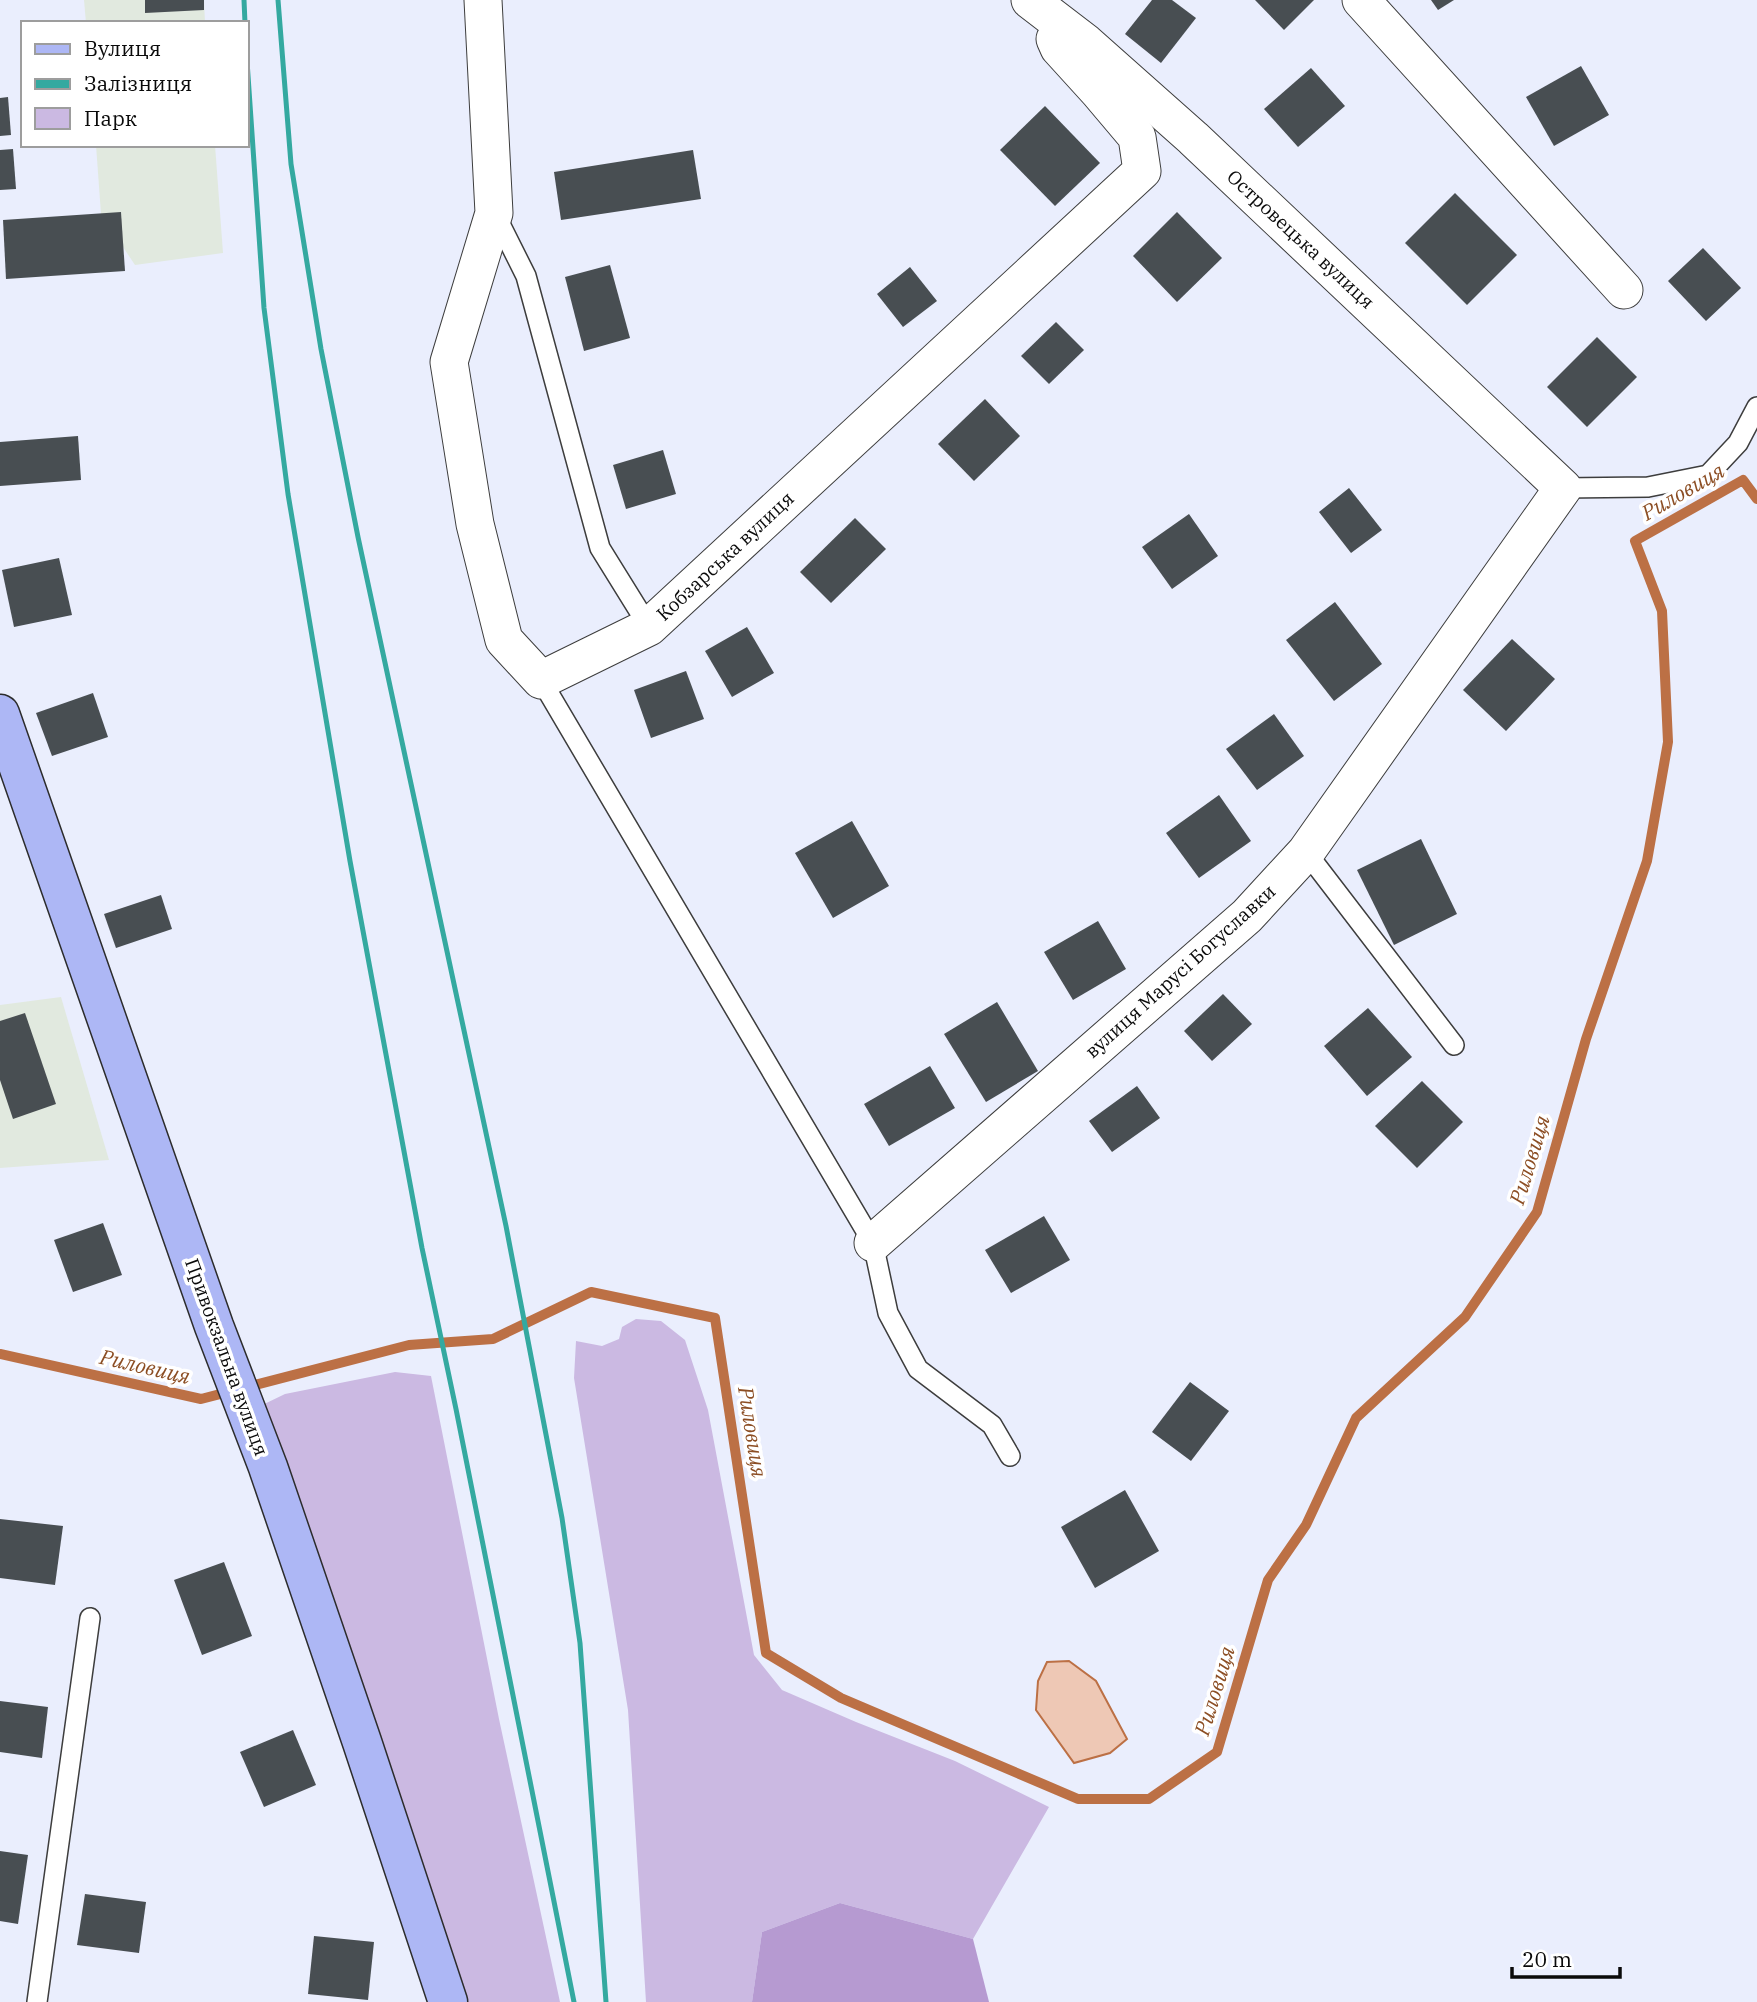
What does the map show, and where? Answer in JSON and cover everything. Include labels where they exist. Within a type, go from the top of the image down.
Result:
[{"type":"street","points":[[483,0],[494,213],[449,362],[475,524],[504,640],[541,680]]},
{"type":"street","points":[[1361,0],[1624,290]]},
{"type":"street","name":"Островецька вулиця","points":[[1035,4],[1087,43],[1193,138],[1563,488]]},
{"type":"street","name":"Кобзарська вулиця","points":[[541,680],[649,627],[1142,171],[1137,138],[1100,92],[1059,48],[1035,4]]},
{"type":"street","name":"вулиця Марусі Богуславки","points":[[873,1242],[1247,916],[1306,852],[1563,488]]},
{"type":"street","name":"Привокзальна вулиця","points":[[0,714],[214,1326],[268,1466],[447,2002]]},
{"type":"lane","points":[[494,213],[526,276],[600,548],[649,627]]},
{"type":"lane","points":[[1563,488],[1648,487],[1708,475],[1738,443],[1757,407]]},
{"type":"lane","points":[[541,680],[873,1242],[888,1314],[918,1369],[992,1425],[1010,1456]]},
{"type":"lane","points":[[1306,852],[1454,1045]]},
{"type":"lane","points":[[37,2002],[90,1618]]},
{"type":"shaded area","points":[[84,0],[204,0],[205,21],[86,21]]},
{"type":"shaded area","points":[[96,147],[215,147],[223,253],[135,265],[101,214]]},
{"type":"shaded area","points":[[61,997],[109,1160],[0,1168],[0,1005]]},
{"type":"shaded area","points":[[1069,1661],[1096,1681],[1127,1739],[1110,1753],[1074,1763],[1036,1710],[1038,1681],[1047,1662]]},
{"type":"shaded area","points":[[840,1903],[973,1939],[989,2002],[752,2002],[762,1932]]},
{"type":"green space","points":[[636,1319],[661,1321],[685,1340],[708,1410],[754,1655],[782,1690],[955,1761],[1049,1807],[973,1939],[840,1903],[762,1932],[752,2002],[646,2002],[628,1710],[574,1378],[576,1341],[602,1346],[619,1339],[622,1327]]},
{"type":"green space","points":[[395,1372],[431,1376],[499,1719],[560,2002],[447,2002],[244,1414],[285,1394]]},
{"type":"building","points":[[145,0],[204,0],[204,10],[145,13]]},
{"type":"building","points":[[1152,0],[1172,0],[1196,18],[1161,63],[1125,34]]},
{"type":"building","points":[[1255,0],[1314,0],[1284,30]]},
{"type":"building","points":[[1431,0],[1454,0],[1438,10]]},
{"type":"building","points":[[1581,66],[1609,115],[1554,146],[1526,97]]},
{"type":"building","points":[[1311,68],[1345,106],[1298,147],[1264,109]]},
{"type":"building","points":[[8,97],[11,135],[0,136],[0,98]]},
{"type":"building","points":[[1045,106],[1100,163],[1055,206],[1000,150]]},
{"type":"building","points":[[13,149],[16,189],[0,190],[0,150]]},
{"type":"building","points":[[693,150],[701,199],[561,220],[554,172]]},
{"type":"building","points":[[1455,193],[1517,255],[1467,305],[1405,243]]},
{"type":"building","points":[[121,212],[125,271],[6,279],[3,220]]},
{"type":"building","points":[[1177,212],[1222,258],[1177,302],[1133,256]]},
{"type":"building","points":[[1703,248],[1741,288],[1706,321],[1668,281]]},
{"type":"building","points":[[610,265],[630,338],[584,351],[565,277]]},
{"type":"building","points":[[910,267],[937,301],[903,327],[877,294]]},
{"type":"building","points":[[1056,322],[1084,350],[1049,384],[1021,356]]},
{"type":"building","points":[[1597,337],[1637,377],[1587,427],[1547,387]]},
{"type":"building","points":[[985,399],[1020,436],[974,481],[938,444]]},
{"type":"building","points":[[78,436],[81,480],[0,486],[0,442]]},
{"type":"building","points":[[663,450],[676,494],[626,509],[613,465]]},
{"type":"building","points":[[1349,488],[1382,530],[1351,553],[1319,512]]},
{"type":"building","points":[[1189,514],[1218,556],[1172,589],[1142,547]]},
{"type":"building","points":[[855,518],[886,549],[831,603],[800,572]]},
{"type":"building","points":[[59,558],[72,615],[14,627],[2,570]]},
{"type":"building","points":[[1335,602],[1382,664],[1334,701],[1286,640]]},
{"type":"building","points":[[747,627],[774,673],[732,697],[705,651]]},
{"type":"building","points":[[1512,639],[1555,679],[1506,731],[1463,690]]},
{"type":"building","points":[[686,671],[704,719],[651,738],[634,690]]},
{"type":"building","points":[[93,693],[108,737],[52,756],[36,713]]},
{"type":"building","points":[[1274,714],[1304,756],[1257,790],[1226,749]]},
{"type":"building","points":[[1219,795],[1251,841],[1199,878],[1166,833]]},
{"type":"building","points":[[852,821],[889,886],[833,918],[795,853]]},
{"type":"building","points":[[1421,839],[1457,914],[1394,945],[1357,870]]},
{"type":"building","points":[[161,895],[172,929],[116,948],[104,914]]},
{"type":"building","points":[[1098,921],[1126,969],[1073,1000],[1044,952]]},
{"type":"building","points":[[1223,994],[1252,1024],[1212,1061],[1184,1031]]},
{"type":"building","points":[[997,1002],[1038,1071],[986,1102],[944,1034]]},
{"type":"building","points":[[1368,1008],[1412,1057],[1367,1096],[1324,1046]]},
{"type":"building","points":[[25,1013],[56,1104],[13,1119],[0,1080],[0,1021]]},
{"type":"building","points":[[930,1066],[955,1108],[889,1146],[864,1104]]},
{"type":"building","points":[[1422,1081],[1463,1122],[1417,1168],[1375,1126]]},
{"type":"building","points":[[1137,1086],[1160,1118],[1112,1152],[1089,1121]]},
{"type":"building","points":[[1044,1216],[1070,1260],[1011,1293],[985,1250]]},
{"type":"building","points":[[103,1223],[122,1275],[73,1292],[54,1240]]},
{"type":"building","points":[[1190,1382],[1229,1411],[1191,1461],[1152,1432]]},
{"type":"building","points":[[1125,1490],[1159,1551],[1095,1588],[1061,1527]]},
{"type":"building","points":[[0,1519],[63,1526],[55,1585],[0,1578]]},
{"type":"building","points":[[224,1562],[252,1636],[202,1655],[174,1580]]},
{"type":"building","points":[[0,1701],[48,1707],[42,1758],[0,1752]]},
{"type":"building","points":[[293,1730],[316,1785],[264,1807],[240,1752]]},
{"type":"building","points":[[0,1851],[28,1855],[18,1924],[0,1921]]},
{"type":"building","points":[[85,1894],[146,1902],[139,1953],[77,1945]]},
{"type":"building","points":[[314,1936],[374,1942],[368,2000],[308,1994]]},
{"type":"waterway","name":"Риловиця","points":[[0,1354],[201,1399],[409,1345],[493,1339],[591,1292],[715,1318],[766,1653],[841,1698],[1078,1799],[1149,1799],[1217,1752],[1268,1580],[1306,1525],[1356,1418],[1465,1317],[1537,1212],[1586,1039],[1647,861],[1668,742],[1662,611],[1635,541],[1743,480],[1757,499]]},
{"type":"railway","points":[[244,0],[245,21]]},
{"type":"railway","points":[[278,0],[291,164],[321,349],[358,537],[506,1226],[562,1518],[580,1643],[606,2002]]},
{"type":"railway","points":[[248,76],[264,308],[288,494],[350,861],[422,1248],[574,2002]]}]
